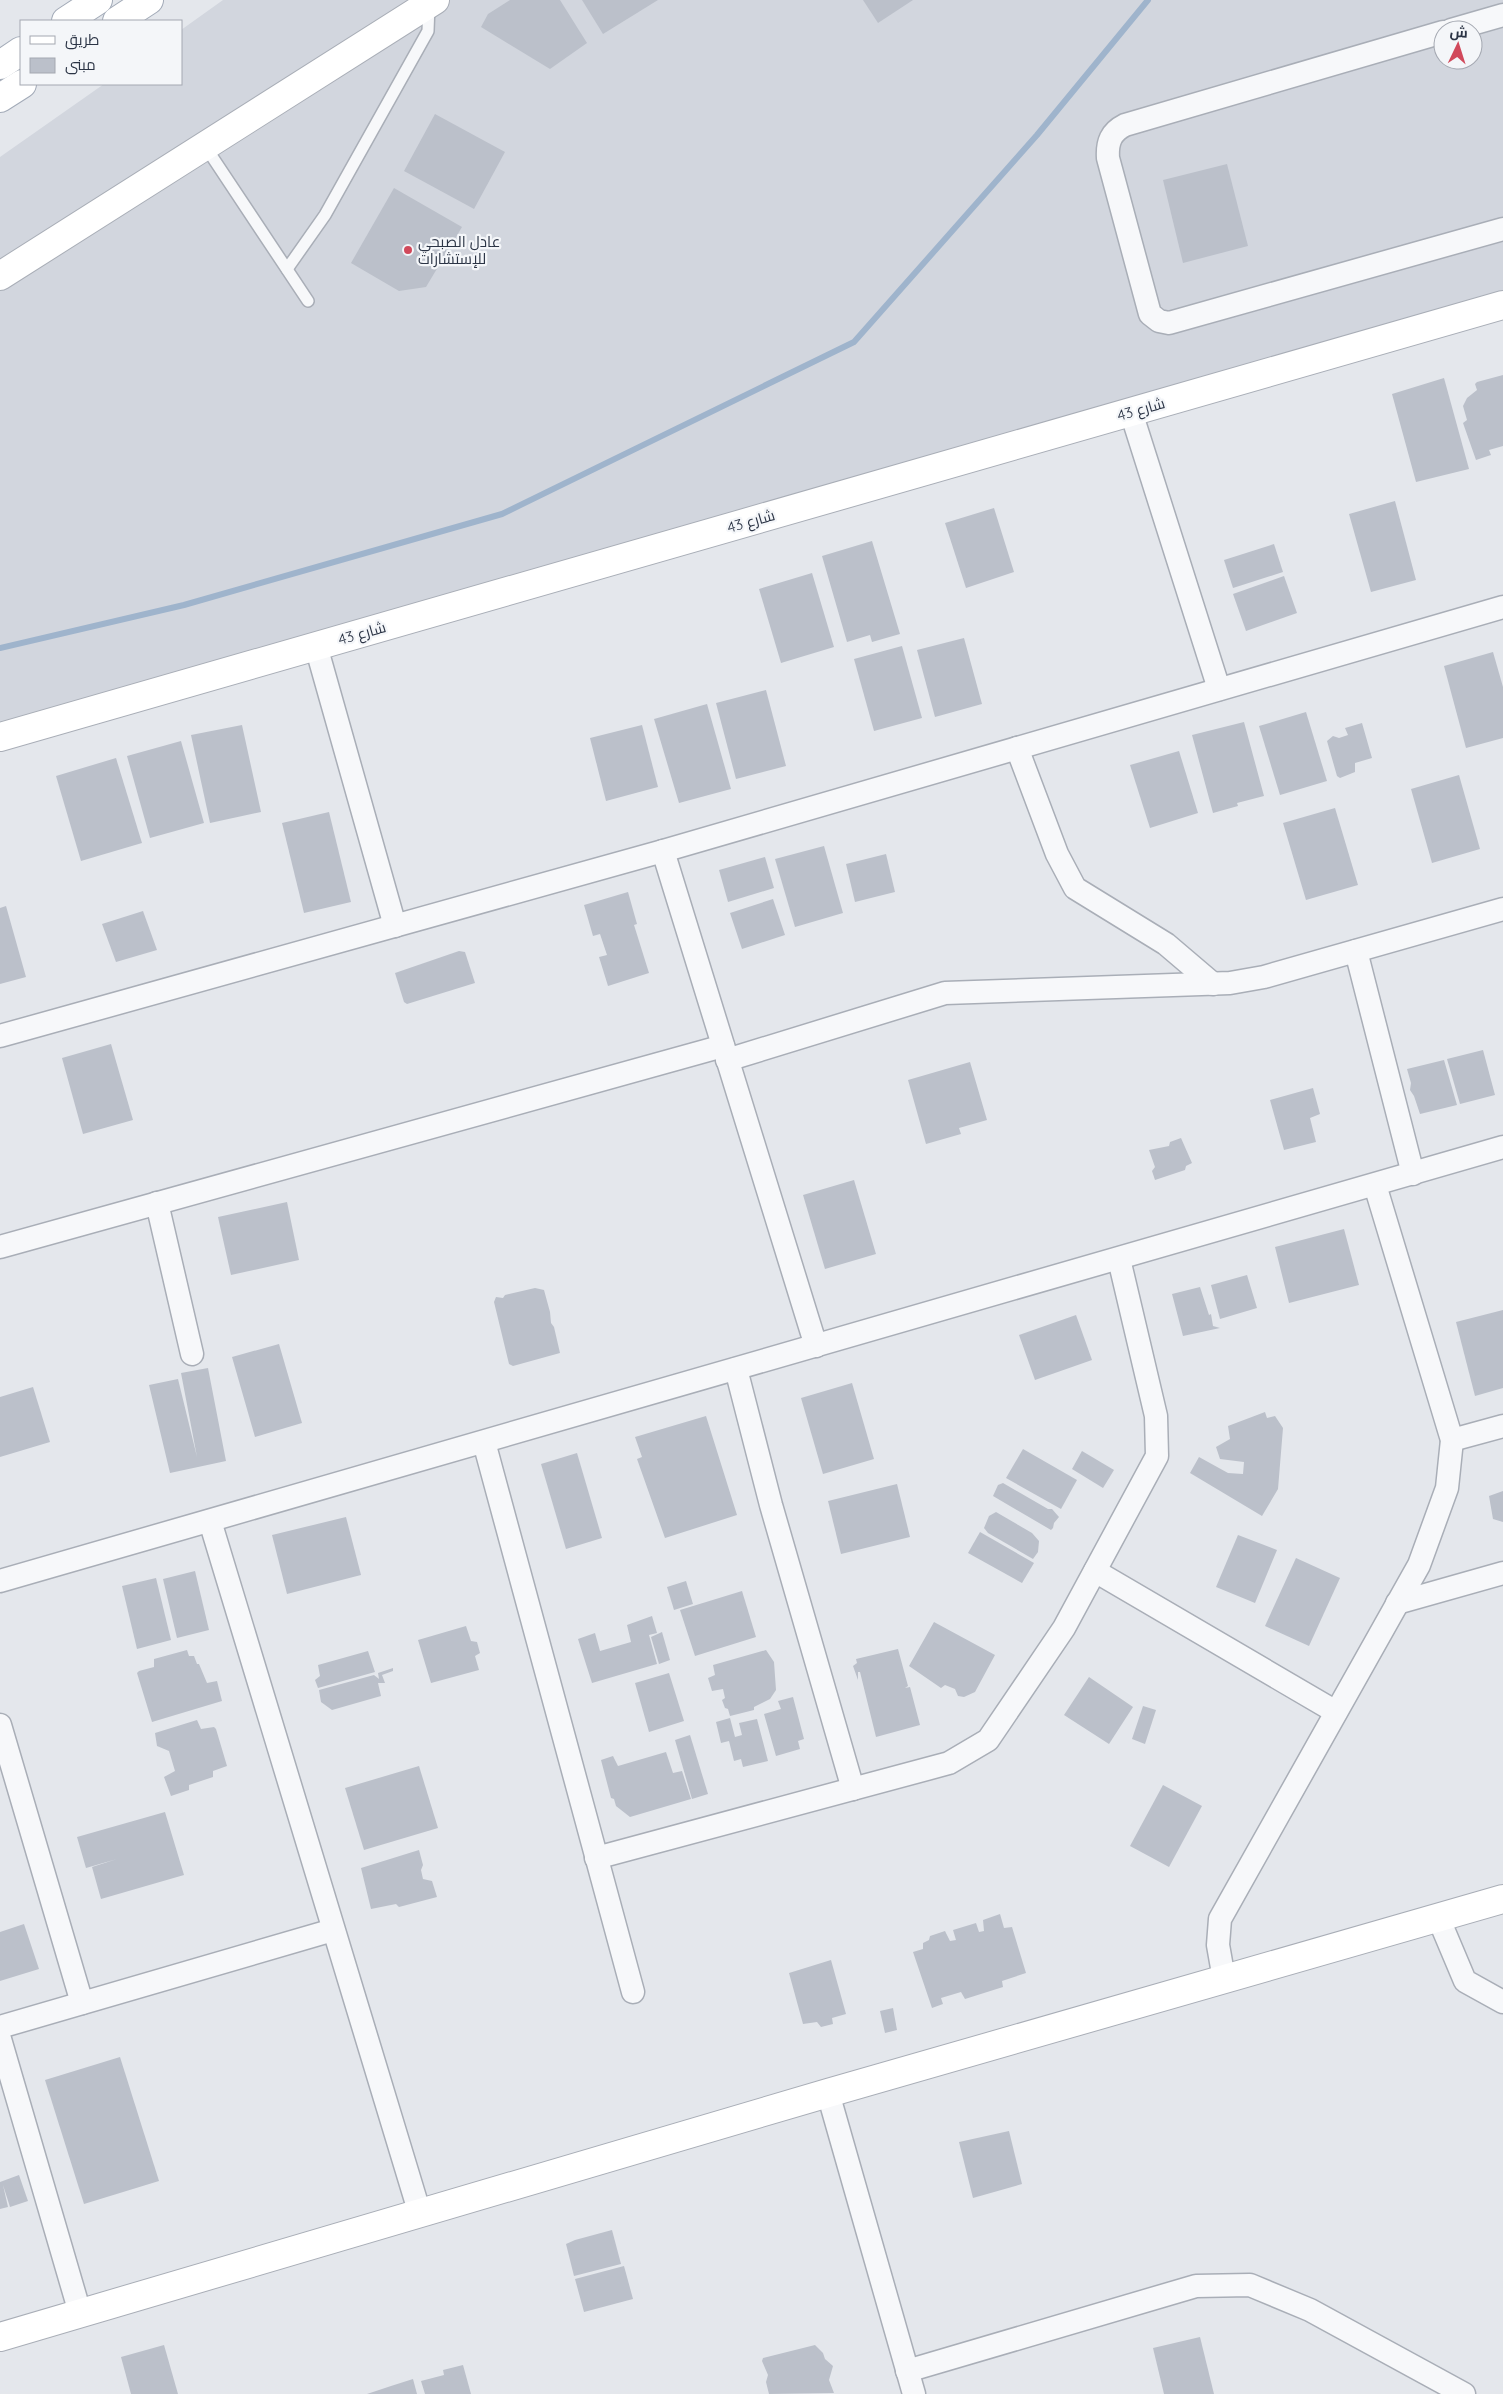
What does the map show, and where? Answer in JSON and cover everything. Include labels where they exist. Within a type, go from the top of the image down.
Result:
[{"type":"street","points":[[68,20],[98,0]]},
{"type":"street","points":[[119,20],[149,0]]},
{"type":"street","points":[[0,276],[432,2]]},
{"type":"street","points":[[1483,21],[1503,15]]},
{"type":"street","points":[[1433,35],[1125,125],[1115,131],[1110,138],[1108,158],[1150,314],[1159,321],[1169,323],[1503,228]]},
{"type":"street","points":[[0,66],[20,52]]},
{"type":"street","points":[[0,98],[20,85]]},
{"type":"street","name":"شارع 43","points":[[0,737],[1503,305]]},
{"type":"street","points":[[1131,412],[1219,689]]},
{"type":"street","points":[[0,1036],[663,851],[1503,607]]},
{"type":"street","points":[[316,646],[395,926]]},
{"type":"street","points":[[1017,748],[1056,854],[1075,888],[1166,944],[1213,984]]},
{"type":"street","points":[[663,851],[816,1346]]},
{"type":"street","points":[[0,1247],[157,1203],[945,993],[1213,984],[1264,977],[1503,909]]},
{"type":"street","points":[[1356,951],[1413,1174]]},
{"type":"street","points":[[0,1581],[1503,1147]]},
{"type":"street","points":[[1224,1979],[1218,1944],[1220,1919],[1419,1565],[1447,1488],[1452,1440],[1375,1185]]},
{"type":"street","points":[[157,1203],[192,1354]]},
{"type":"street","points":[[596,1858],[949,1763],[988,1740],[1064,1628],[1157,1456],[1156,1416],[1119,1259]]},
{"type":"street","points":[[736,1370],[771,1505],[853,1789]]},
{"type":"street","points":[[1452,1440],[1503,1426]]},
{"type":"street","points":[[484,1442],[632,1992]]},
{"type":"street","points":[[210,1521],[420,2214]]},
{"type":"street","points":[[1094,1572],[1336,1712]]},
{"type":"street","points":[[1397,1603],[1503,1573]]},
{"type":"street","points":[[0,1724],[82,2003]]},
{"type":"street","points":[[0,2337],[828,2093],[1503,1899]]},
{"type":"street","points":[[1438,1917],[1465,1981],[1503,2002]]},
{"type":"street","points":[[0,2027],[334,1930]]},
{"type":"street","points":[[0,2039],[80,2314]]},
{"type":"street","points":[[828,2093],[914,2394]]},
{"type":"street","points":[[907,2371],[1196,2286],[1250,2285],[1310,2310],[1464,2394]]},
{"type":"lane","points":[[287,269],[325,215],[428,31],[432,2]]},
{"type":"lane","points":[[205,146],[308,301]]},
{"type":"shaded area","points":[[223,0],[1503,0],[1503,305],[0,737],[0,157],[103,85],[182,85],[182,29]]},
{"type":"building","points":[[510,0],[560,0],[587,43],[550,69],[481,27],[488,14]]},
{"type":"building","points":[[582,0],[658,0],[603,34]]},
{"type":"building","points":[[863,0],[913,0],[878,23]]},
{"type":"building","points":[[435,114],[505,152],[474,209],[404,171]]},
{"type":"building","points":[[1227,164],[1248,246],[1183,263],[1163,180]]},
{"type":"building","points":[[394,188],[462,227],[426,287],[399,291],[351,263]]},
{"type":"building","points":[[1503,375],[1503,446],[1489,450],[1491,455],[1476,460],[1463,423],[1467,420],[1463,406],[1467,398],[1477,390],[1475,384],[1477,382]]},
{"type":"building","points":[[1444,378],[1469,469],[1416,482],[1392,394]]},
{"type":"building","points":[[1395,501],[1416,580],[1371,592],[1349,514]]},
{"type":"building","points":[[994,508],[1014,572],[966,588],[945,523]]},
{"type":"building","points":[[872,541],[900,634],[872,642],[870,635],[847,642],[822,556]]},
{"type":"building","points":[[1274,544],[1283,572],[1233,588],[1224,560]]},
{"type":"building","points":[[812,573],[834,647],[781,663],[759,589]]},
{"type":"building","points":[[1284,576],[1297,613],[1246,631],[1233,594]]},
{"type":"building","points":[[964,638],[982,704],[935,717],[917,650]]},
{"type":"building","points":[[902,646],[922,718],[874,731],[854,659]]},
{"type":"building","points":[[1493,652],[1503,687],[1503,738],[1466,748],[1444,666]]},
{"type":"building","points":[[766,690],[786,766],[736,779],[716,703]]},
{"type":"building","points":[[707,704],[731,789],[679,803],[654,719]]},
{"type":"building","points":[[1306,712],[1327,781],[1280,795],[1259,726]]},
{"type":"building","points":[[1244,722],[1264,796],[1237,803],[1238,806],[1213,813],[1192,735]]},
{"type":"building","points":[[1362,723],[1372,758],[1355,763],[1355,772],[1340,778],[1337,776],[1327,741],[1333,736],[1339,738],[1348,735],[1345,728]]},
{"type":"building","points":[[242,725],[261,812],[210,823],[191,735]]},
{"type":"building","points":[[642,725],[658,787],[606,801],[590,738]]},
{"type":"building","points":[[181,741],[204,823],[150,838],[127,756]]},
{"type":"building","points":[[1179,751],[1198,813],[1150,828],[1130,765]]},
{"type":"building","points":[[116,758],[142,843],[81,861],[56,776]]},
{"type":"building","points":[[1459,775],[1480,849],[1432,863],[1411,789]]},
{"type":"building","points":[[1335,808],[1358,885],[1306,900],[1283,823]]},
{"type":"building","points":[[329,812],[351,902],[304,913],[282,823]]},
{"type":"building","points":[[824,846],[843,913],[795,927],[775,859]]},
{"type":"building","points":[[886,854],[895,892],[855,902],[846,864]]},
{"type":"building","points":[[765,857],[774,888],[728,902],[719,870]]},
{"type":"building","points":[[628,892],[637,924],[634,925],[649,973],[608,986],[599,957],[607,955],[600,934],[593,936],[584,905]]},
{"type":"building","points":[[773,899],[785,935],[742,949],[730,913]]},
{"type":"building","points":[[6,906],[26,977],[0,984],[0,908]]},
{"type":"building","points":[[143,911],[157,950],[116,962],[102,924]]},
{"type":"building","points":[[459,951],[465,952],[475,983],[407,1004],[404,1002],[395,973]]},
{"type":"building","points":[[111,1044],[133,1120],[83,1134],[62,1058]]},
{"type":"building","points":[[1483,1050],[1495,1095],[1460,1104],[1447,1059]]},
{"type":"building","points":[[1444,1060],[1457,1105],[1420,1114],[1410,1090],[1411,1083],[1407,1069]]},
{"type":"building","points":[[970,1062],[987,1120],[959,1128],[961,1134],[926,1144],[908,1080]]},
{"type":"building","points":[[1313,1088],[1320,1114],[1310,1118],[1316,1142],[1284,1150],[1270,1100]]},
{"type":"building","points":[[1181,1138],[1192,1163],[1186,1166],[1185,1170],[1155,1180],[1152,1171],[1155,1167],[1149,1150],[1169,1146],[1170,1142]]},
{"type":"building","points":[[854,1180],[876,1254],[825,1269],[803,1195]]},
{"type":"building","points":[[287,1202],[299,1260],[231,1275],[218,1217]]},
{"type":"building","points":[[1344,1229],[1359,1285],[1289,1303],[1275,1247]]},
{"type":"building","points":[[1247,1275],[1257,1308],[1220,1319],[1211,1285]]},
{"type":"building","points":[[1200,1287],[1209,1315],[1211,1314],[1213,1326],[1220,1328],[1183,1336],[1172,1294]]},
{"type":"building","points":[[535,1288],[544,1290],[560,1353],[513,1366],[509,1364],[494,1302],[496,1297],[503,1298],[505,1295]]},
{"type":"building","points":[[1503,1310],[1503,1388],[1475,1396],[1456,1322]]},
{"type":"building","points":[[1076,1315],[1092,1360],[1035,1380],[1019,1335]]},
{"type":"building","points":[[279,1344],[302,1423],[255,1437],[232,1357]]},
{"type":"building","points":[[208,1368],[226,1461],[170,1473],[149,1385],[178,1379],[197,1457],[181,1373]]},
{"type":"building","points":[[852,1383],[874,1459],[823,1474],[801,1398]]},
{"type":"building","points":[[33,1387],[50,1442],[0,1457],[0,1397]]},
{"type":"building","points":[[1265,1412],[1267,1418],[1275,1416],[1283,1428],[1278,1489],[1262,1516],[1190,1473],[1199,1457],[1228,1473],[1243,1474],[1244,1462],[1220,1459],[1216,1447],[1230,1439],[1228,1426]]},
{"type":"building","points":[[706,1416],[737,1515],[665,1538],[637,1459],[642,1457],[635,1437]]},
{"type":"building","points":[[1023,1449],[1077,1480],[1061,1509],[1006,1478]]},
{"type":"building","points":[[1082,1451],[1114,1470],[1103,1488],[1072,1469]]},
{"type":"building","points":[[577,1453],[602,1538],[566,1549],[541,1464]]},
{"type":"building","points":[[1003,1483],[1048,1509],[1052,1509],[1059,1517],[1054,1523],[1053,1528],[1051,1530],[993,1496],[998,1485]]},
{"type":"building","points":[[897,1484],[910,1537],[841,1554],[828,1501]]},
{"type":"building","points":[[1503,1491],[1503,1522],[1493,1519],[1489,1496]]},
{"type":"building","points":[[996,1512],[1032,1533],[1039,1541],[1038,1552],[1033,1559],[988,1533],[984,1528],[989,1516]]},
{"type":"building","points":[[346,1517],[361,1575],[287,1594],[272,1535]]},
{"type":"building","points":[[980,1532],[1034,1563],[1022,1583],[968,1553]]},
{"type":"building","points":[[1238,1535],[1277,1550],[1255,1603],[1216,1587]]},
{"type":"building","points":[[1296,1558],[1340,1578],[1309,1646],[1265,1626]]},
{"type":"building","points":[[195,1571],[209,1630],[177,1638],[163,1579]]},
{"type":"building","points":[[156,1578],[171,1640],[137,1649],[122,1586]]},
{"type":"building","points":[[686,1581],[693,1604],[674,1610],[667,1587]]},
{"type":"building","points":[[742,1591],[756,1637],[695,1656],[680,1610]]},
{"type":"building","points":[[652,1616],[657,1633],[649,1635],[657,1664],[592,1683],[578,1639],[595,1633],[600,1651],[631,1642],[627,1625]]},
{"type":"building","points":[[934,1622],[995,1655],[975,1692],[964,1697],[958,1696],[955,1689],[945,1685],[941,1688],[909,1666]]},
{"type":"building","points":[[466,1626],[471,1641],[477,1642],[480,1653],[475,1656],[479,1670],[431,1683],[418,1640]]},
{"type":"building","points":[[662,1632],[670,1660],[659,1664],[651,1637]]},
{"type":"building","points":[[898,1649],[908,1686],[905,1688],[910,1687],[920,1725],[876,1737],[860,1672],[858,1672],[858,1680],[853,1666],[857,1663],[856,1659]]},
{"type":"building","points":[[187,1650],[189,1656],[194,1656],[197,1664],[199,1664],[207,1683],[217,1681],[222,1701],[152,1722],[137,1673],[154,1667],[154,1659]]},
{"type":"building","points":[[766,1650],[774,1662],[776,1690],[770,1699],[754,1707],[754,1710],[730,1716],[722,1700],[725,1698],[723,1689],[712,1691],[708,1678],[715,1675],[713,1665]]},
{"type":"building","points":[[368,1651],[375,1672],[318,1688],[315,1680],[320,1676],[318,1665]]},
{"type":"building","points":[[393,1668],[393,1671],[382,1675],[385,1683],[378,1683],[381,1696],[332,1710],[321,1702],[319,1690],[374,1675],[379,1679],[378,1673]]},
{"type":"building","points":[[669,1673],[684,1721],[649,1732],[635,1683]]},
{"type":"building","points":[[1089,1677],[1133,1707],[1109,1744],[1064,1715]]},
{"type":"building","points":[[793,1697],[804,1739],[798,1741],[800,1749],[776,1756],[764,1714],[781,1709],[778,1701]]},
{"type":"building","points":[[1143,1706],[1156,1710],[1145,1744],[1132,1739]]},
{"type":"building","points":[[730,1718],[735,1737],[742,1735],[739,1723],[757,1719],[768,1761],[743,1767],[741,1759],[734,1761],[729,1741],[721,1743],[716,1722]]},
{"type":"building","points":[[197,1720],[201,1729],[214,1727],[216,1729],[227,1766],[213,1771],[213,1777],[189,1785],[189,1790],[171,1796],[164,1777],[175,1771],[169,1751],[157,1746],[155,1733]]},
{"type":"building","points":[[690,1735],[708,1794],[692,1799],[675,1740]]},
{"type":"building","points":[[666,1752],[673,1773],[682,1771],[691,1799],[630,1817],[616,1806],[614,1799],[611,1798],[601,1760],[613,1756],[618,1766]]},
{"type":"building","points":[[419,1766],[438,1828],[364,1850],[345,1788]]},
{"type":"building","points":[[1163,1785],[1202,1806],[1169,1867],[1130,1846]]},
{"type":"building","points":[[165,1812],[184,1875],[101,1899],[92,1867],[117,1859],[86,1868],[77,1837]]},
{"type":"building","points":[[419,1850],[423,1865],[421,1870],[423,1879],[432,1881],[437,1897],[399,1907],[396,1904],[371,1909],[361,1868]]},
{"type":"building","points":[[1000,1914],[1004,1928],[1012,1927],[1026,1973],[1002,1981],[1003,1987],[965,1999],[961,1992],[941,1998],[943,2004],[932,2008],[913,1952],[923,1949],[923,1943],[929,1940],[930,1936],[945,1931],[950,1941],[956,1940],[953,1930],[976,1923],[979,1932],[984,1931],[983,1920]]},
{"type":"building","points":[[24,1924],[39,1969],[0,1981],[0,1932]]},
{"type":"building","points":[[831,1960],[846,2014],[832,2018],[833,2024],[821,2027],[817,2022],[803,2024],[789,1973]]},
{"type":"building","points":[[893,2008],[897,2030],[885,2033],[880,2011]]},
{"type":"building","points":[[120,2057],[159,2181],[84,2204],[45,2080]]},
{"type":"building","points":[[1009,2131],[1022,2184],[973,2198],[959,2142]]},
{"type":"building","points":[[19,2175],[28,2201],[10,2207],[3,2185],[8,2207],[0,2209],[0,2182]]},
{"type":"building","points":[[612,2230],[621,2264],[574,2276],[566,2244]]},
{"type":"building","points":[[624,2266],[633,2299],[584,2312],[575,2279]]},
{"type":"building","points":[[1200,2337],[1214,2394],[1164,2394],[1153,2348]]},
{"type":"building","points":[[164,2345],[178,2394],[131,2394],[121,2357]]},
{"type":"building","points":[[815,2345],[823,2353],[825,2359],[833,2366],[829,2380],[834,2393],[769,2394],[766,2382],[768,2375],[762,2361],[763,2358]]},
{"type":"building","points":[[463,2365],[471,2394],[425,2394],[421,2381],[444,2375],[443,2370]]},
{"type":"building","points":[[413,2379],[417,2394],[367,2394],[391,2386]]},
{"type":"waterway","points":[[0,648],[184,605],[502,514],[854,342],[1037,135],[1148,0]]},
{"type":"place","name":"عادل الصبحي للإستشارات","points":[[408,250]]}]
